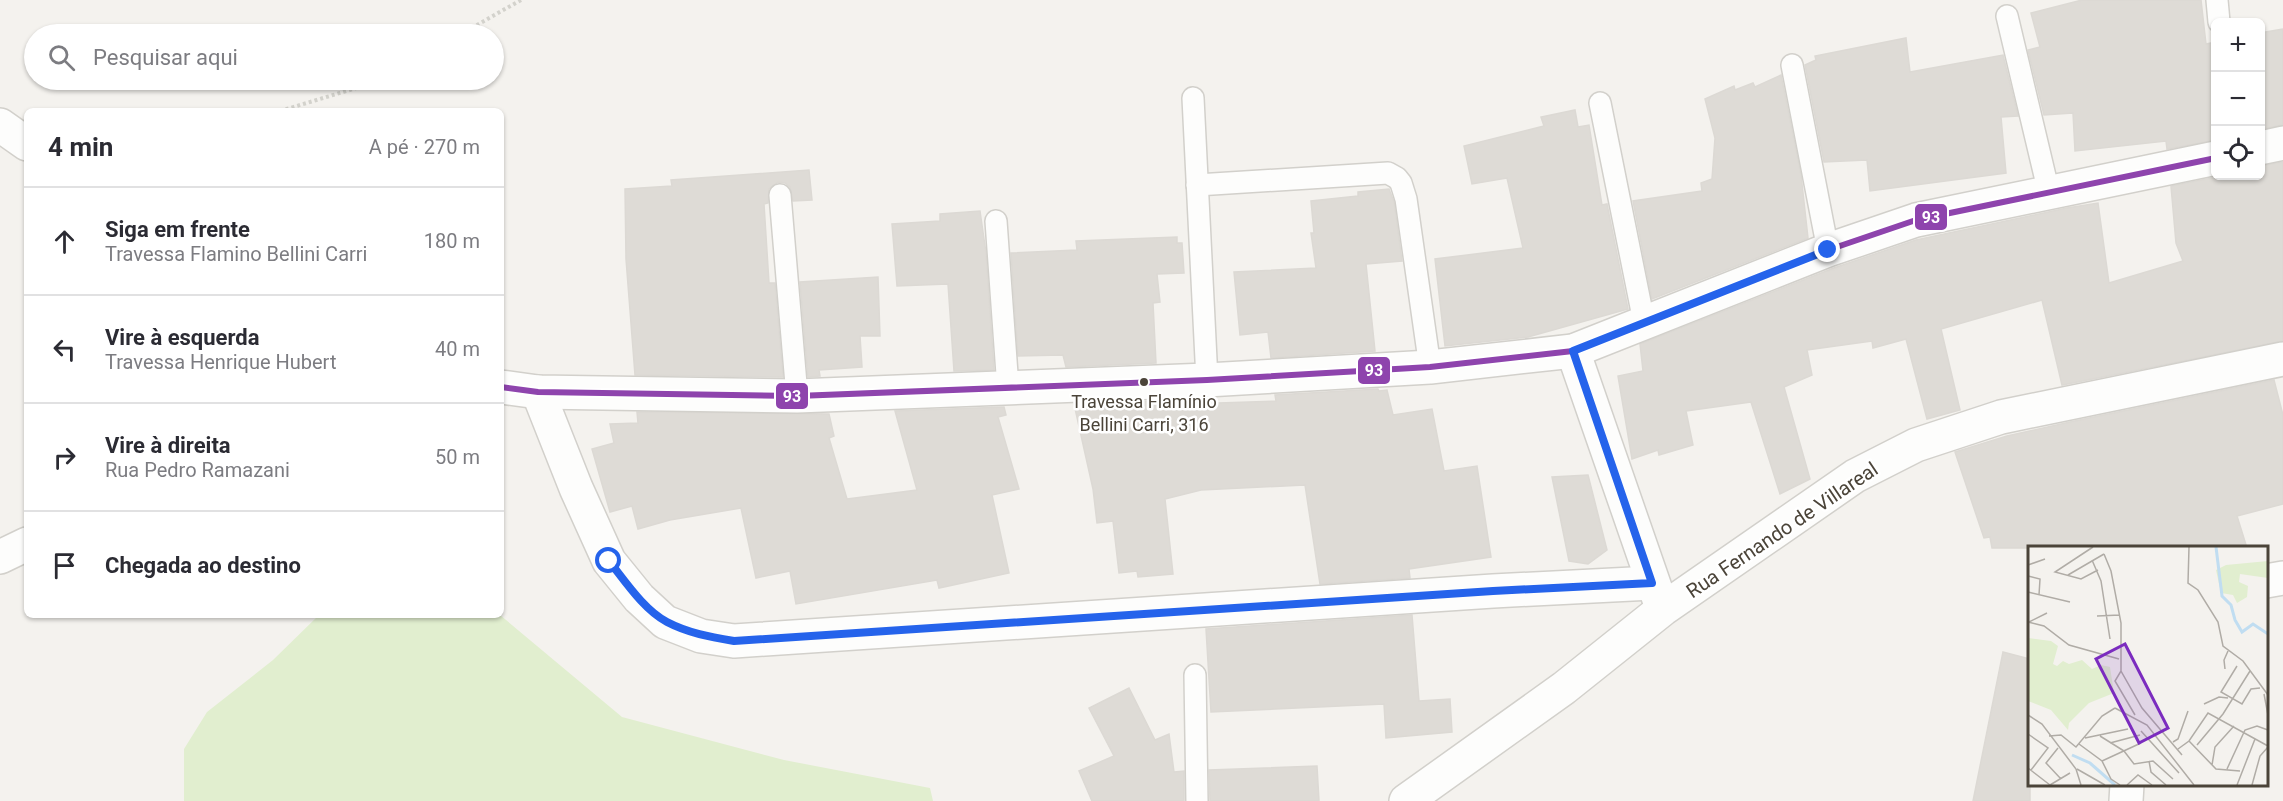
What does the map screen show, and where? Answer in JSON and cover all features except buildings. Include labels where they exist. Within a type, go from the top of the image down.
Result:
[{"type":"street","points":[[0,125],[24,142]]},
{"type":"street","points":[[2265,147],[2283,143]]},
{"type":"street","points":[[504,387],[538,392],[797,396],[1207,380],[1430,367],[1573,351],[1828,250],[1916,220],[2211,159]]},
{"type":"street","points":[[538,392],[576,488],[609,561],[639,598],[665,621],[701,636],[734,641],[1493,591],[1658,596],[1573,351]]},
{"type":"street","name":"Rua Fernando de Villareal","points":[[1406,801],[1564,688],[1658,596],[1855,476],[1916,445],[2001,417],[2283,359]]},
{"type":"street","points":[[0,557],[24,545]]},
{"type":"street","points":[[2268,581],[2283,578]]},
{"type":"street","points":[[2126,801],[2127,786]]},
{"type":"lane","points":[[2217,0],[2219,18]]},
{"type":"lane","points":[[2007,16],[2049,193]]},
{"type":"lane","points":[[1792,65],[1828,250]]},
{"type":"lane","points":[[1193,98],[1207,380]]},
{"type":"lane","points":[[1600,103],[1644,322]]},
{"type":"lane","points":[[1197,185],[1388,173],[1397,178],[1406,199],[1430,367]]},
{"type":"lane","points":[[780,195],[797,396]]},
{"type":"lane","points":[[996,221],[1008,388]]},
{"type":"lane","points":[[1195,675],[1197,801]]},
{"type":"path","points":[[479,24],[521,0]]},
{"type":"path","points":[[290,108],[350,90]]},
{"type":"green space","points":[[316,618],[504,618],[622,717],[784,760],[930,788],[933,801],[184,801],[184,749],[207,712],[273,660]]},
{"type":"transit line","name":"93","points":[[504,387],[538,392],[797,396],[1207,380],[1430,367],[1573,351],[1828,250],[1916,220],[2211,159]]},
{"type":"place","name":"Travessa Flamínio Bellini Carri, 316","points":[[1144,382]]},
{"type":"route","points":[[609,561],[639,598],[665,621],[701,636],[734,641],[1493,591],[1652,583],[1573,351],[1828,250]]}]
